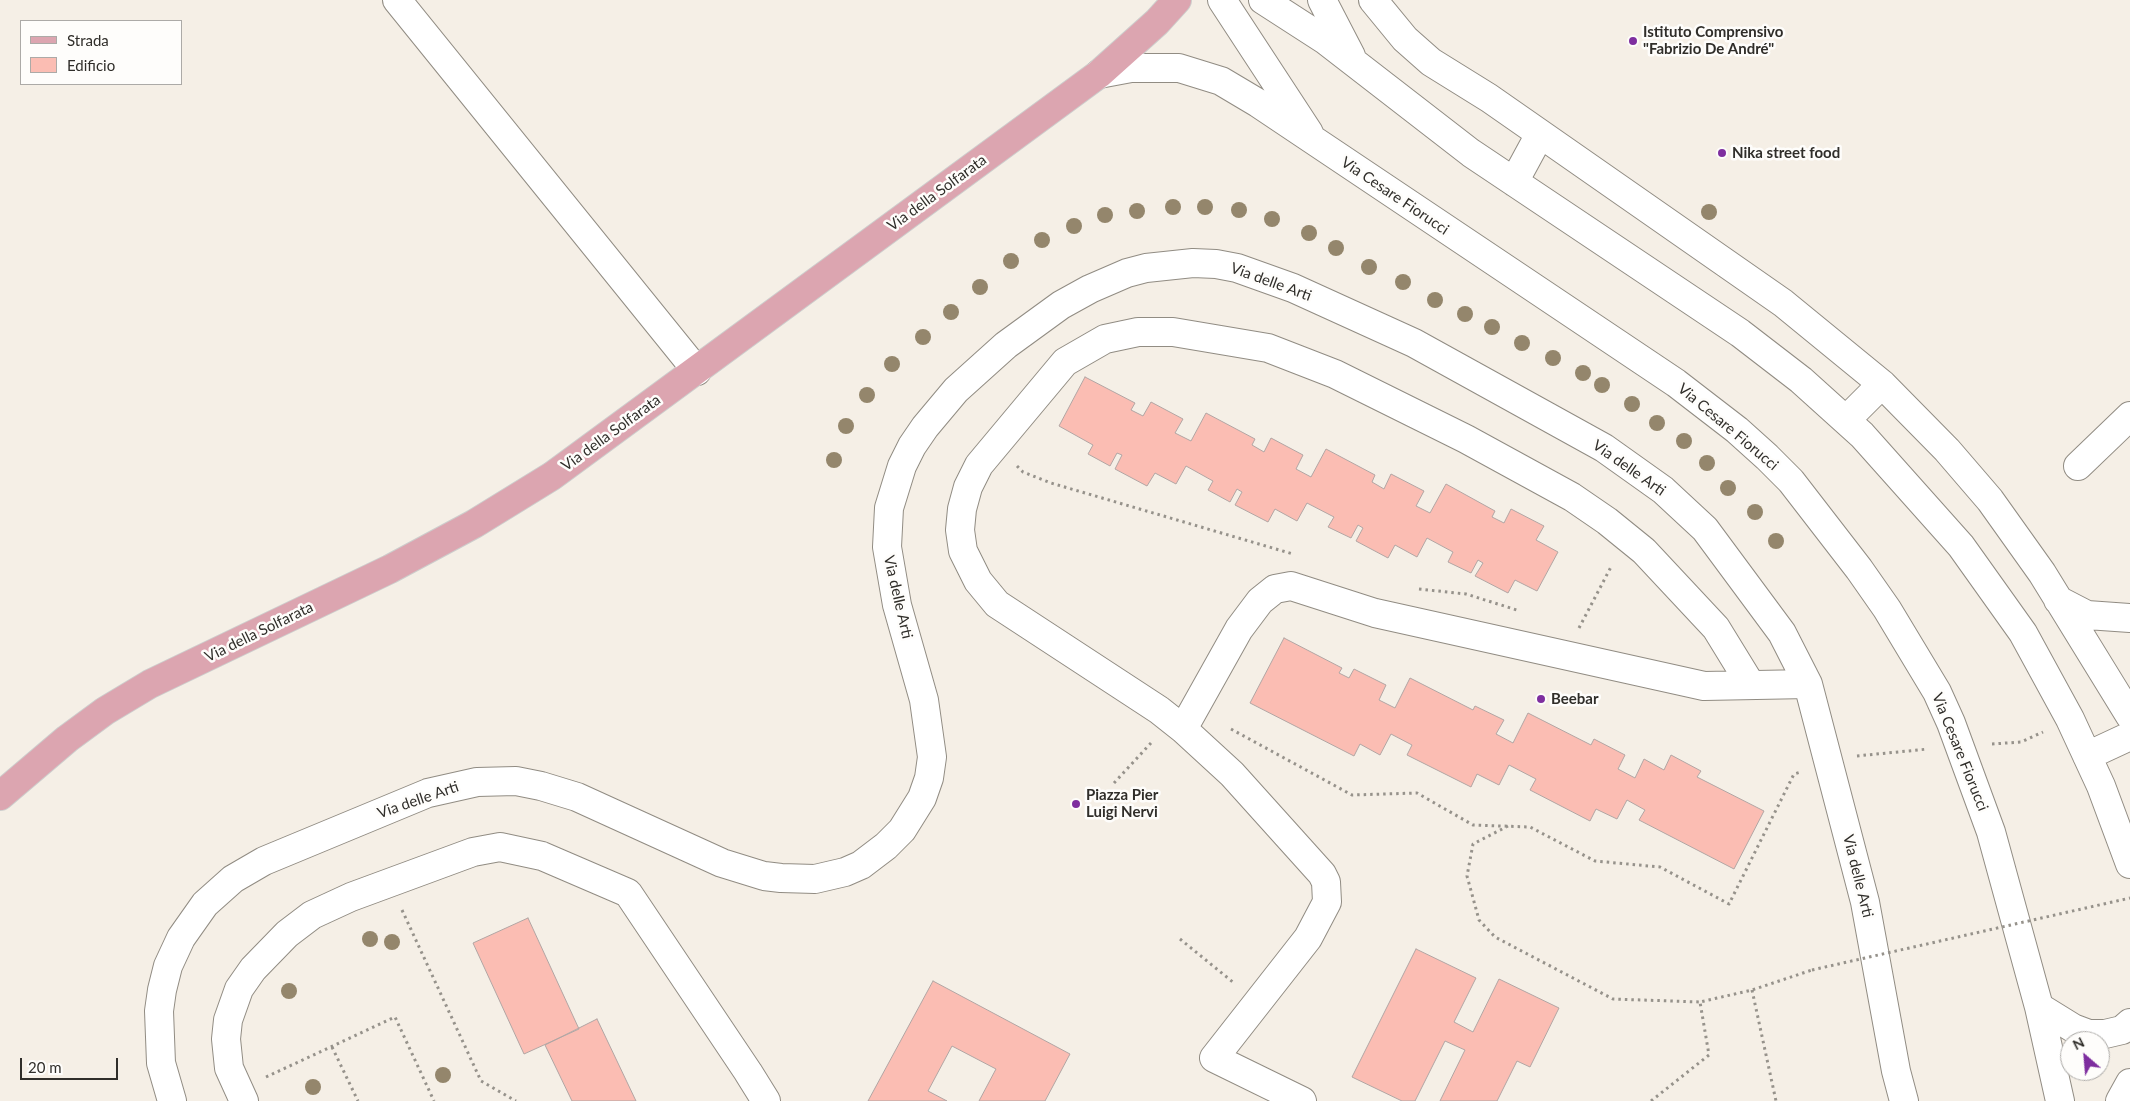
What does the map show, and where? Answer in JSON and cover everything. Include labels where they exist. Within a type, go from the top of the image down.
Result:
[{"type":"main road","name":"Via della Solfarata","points":[[0,796],[67,739],[135,693],[390,569],[474,524],[552,476],[1099,74],[1150,28],[1177,0]]},
{"type":"street","points":[[397,0],[697,371]]},
{"type":"street","points":[[1222,0],[1315,143]]},
{"type":"street","points":[[1263,0],[1325,40],[1471,153],[1740,333],[1801,380],[1846,420],[1910,488],[1960,546],[2023,633],[2070,719],[2113,816],[2130,864]]},
{"type":"street","points":[[1322,0],[1355,64]]},
{"type":"street","points":[[1373,0],[1405,39],[1431,62],[1540,134],[1783,303],[1882,384],[1947,450],[1990,500],[2088,644],[2130,716]]},
{"type":"street","name":"Via Cesare Fiorucci","points":[[1099,74],[1155,66],[1179,68],[1220,81],[1258,103],[1315,143],[1669,378],[1767,456],[1811,507],[1887,608],[1937,692],[1961,746],[1991,832],[2039,1007],[2060,1101]]},
{"type":"street","points":[[1514,182],[1540,134]]},
{"type":"street","name":"Via delle Arti","points":[[172,1101],[161,1063],[159,1011],[162,990],[168,966],[182,938],[201,909],[233,879],[264,861],[428,794],[477,782],[516,782],[541,786],[577,797],[722,863],[764,876],[781,878],[815,879],[845,872],[861,865],[886,846],[902,830],[922,798],[932,757],[924,700],[897,605],[887,547],[889,508],[902,466],[934,414],[956,390],[1006,345],[1061,305],[1108,281],[1146,268],[1193,263],[1216,264],[1237,268],[1293,288],[1414,343],[1604,448],[1663,490],[1704,529],[1782,633],[1808,684],[1865,902],[1896,1071]]},
{"type":"street","points":[[1302,1101],[1214,1058],[1308,938],[1327,902],[1326,882],[1312,860],[1183,720],[1159,710],[1010,615],[997,604],[978,581],[963,552],[960,530],[962,509],[968,487],[979,465],[1054,373],[1074,355],[1105,339],[1127,333],[1173,332],[1268,348],[1335,374],[1466,439],[1572,498],[1627,537],[1644,550],[1716,628],[1751,685]]},
{"type":"street","points":[[1846,420],[1882,384]]},
{"type":"street","points":[[2078,466],[2130,416]]},
{"type":"street","points":[[1183,720],[1239,629],[1260,601],[1275,589],[1291,586],[1375,613],[1704,686],[1808,684]]},
{"type":"street","points":[[2058,600],[2087,615],[2130,618]]},
{"type":"street","points":[[2087,756],[2130,736]]},
{"type":"street","points":[[238,1089],[229,1068],[226,1039],[228,1020],[239,989],[254,969],[287,934],[312,914],[389,882],[473,852],[500,847],[542,856],[628,892],[766,1101]]},
{"type":"street","points":[[2039,1007],[2073,1028],[2089,1034],[2105,1034],[2122,1030],[2130,1023]]},
{"type":"street","points":[[2039,1101],[2051,1064]]},
{"type":"street","points":[[1896,1071],[1904,1101]]},
{"type":"street","points":[[1896,1071],[1912,1101]]},
{"type":"street","points":[[2120,1101],[2130,1083]]},
{"type":"path","points":[[994,446],[1023,472],[1050,483],[1297,555]]},
{"type":"path","points":[[1583,632],[1577,630],[1627,537]]},
{"type":"path","points":[[1418,589],[1466,594],[1522,612]]},
{"type":"path","points":[[1114,783],[1183,720],[1352,795],[1417,793],[1474,825],[1530,827],[1595,861],[1660,867],[1729,904],[1794,774],[1829,763],[1869,754],[2021,742],[2070,719]]},
{"type":"path","points":[[1508,826],[1473,844],[1467,876],[1479,920],[1495,937],[1613,999],[1700,1002],[1752,990],[1812,970],[1876,954],[2130,898]]},
{"type":"path","points":[[389,882],[481,1082],[516,1101]]},
{"type":"path","points":[[1180,939],[1257,1003]]},
{"type":"path","points":[[1752,990],[1776,1101]]},
{"type":"path","points":[[1651,1101],[1709,1055],[1700,1002]]},
{"type":"path","points":[[238,1089],[251,1067],[259,1081],[395,1017],[434,1101]]},
{"type":"path","points":[[332,1047],[358,1101]]},
{"type":"building","points":[[1085,377],[1135,403],[1131,410],[1143,416],[1151,402],[1183,419],[1175,433],[1191,441],[1206,413],[1255,439],[1252,445],[1264,452],[1271,438],[1303,455],[1296,469],[1311,477],[1326,449],[1375,475],[1372,482],[1384,489],[1391,474],[1424,491],[1416,506],[1430,513],[1446,484],[1495,511],[1492,517],[1504,523],[1511,509],[1544,526],[1536,540],[1558,552],[1537,591],[1515,580],[1508,593],[1475,576],[1483,563],[1478,560],[1471,573],[1448,562],[1453,552],[1427,538],[1417,557],[1395,545],[1388,558],[1356,541],[1363,528],[1358,525],[1351,538],[1328,527],[1334,517],[1307,503],[1297,521],[1275,509],[1268,522],[1235,505],[1242,492],[1237,489],[1230,502],[1208,490],[1213,481],[1186,466],[1176,484],[1155,473],[1147,486],[1115,469],[1122,455],[1117,453],[1110,466],[1088,454],[1093,445],[1059,426]]},
{"type":"building","points":[[1284,638],[1342,668],[1339,673],[1349,678],[1354,669],[1386,685],[1379,700],[1395,708],[1410,678],[1473,710],[1475,706],[1504,720],[1496,734],[1513,743],[1528,713],[1591,745],[1594,739],[1625,755],[1618,769],[1635,778],[1644,759],[1664,770],[1671,755],[1701,771],[1697,777],[1764,811],[1734,869],[1639,820],[1645,810],[1627,800],[1617,819],[1596,809],[1590,821],[1530,790],[1536,779],[1509,765],[1499,785],[1477,774],[1471,787],[1407,755],[1412,745],[1391,734],[1380,755],[1360,744],[1354,756],[1250,703]]},
{"type":"building","points":[[528,918],[579,1029],[524,1054],[473,943]]},
{"type":"building","points":[[1416,949],[1476,978],[1454,1022],[1473,1032],[1499,979],[1559,1008],[1530,1067],[1517,1061],[1497,1101],[1440,1101],[1465,1050],[1445,1041],[1415,1101],[1402,1101],[1352,1077]]},
{"type":"building","points":[[933,981],[1070,1054],[1045,1101],[979,1101],[996,1069],[952,1046],[928,1091],[947,1101],[868,1101]]},
{"type":"building","points":[[597,1019],[636,1101],[572,1101],[545,1045]]},
{"type":"place","name":"Istituto Comprensivo \"Fabrizio De André\"","points":[[1633,41]]},
{"type":"place","name":"Nika street food","points":[[1722,153]]},
{"type":"place","name":"Beebar","points":[[1541,699]]},
{"type":"place","name":"Piazza Pier Luigi Nervi","points":[[1076,804]]}]
